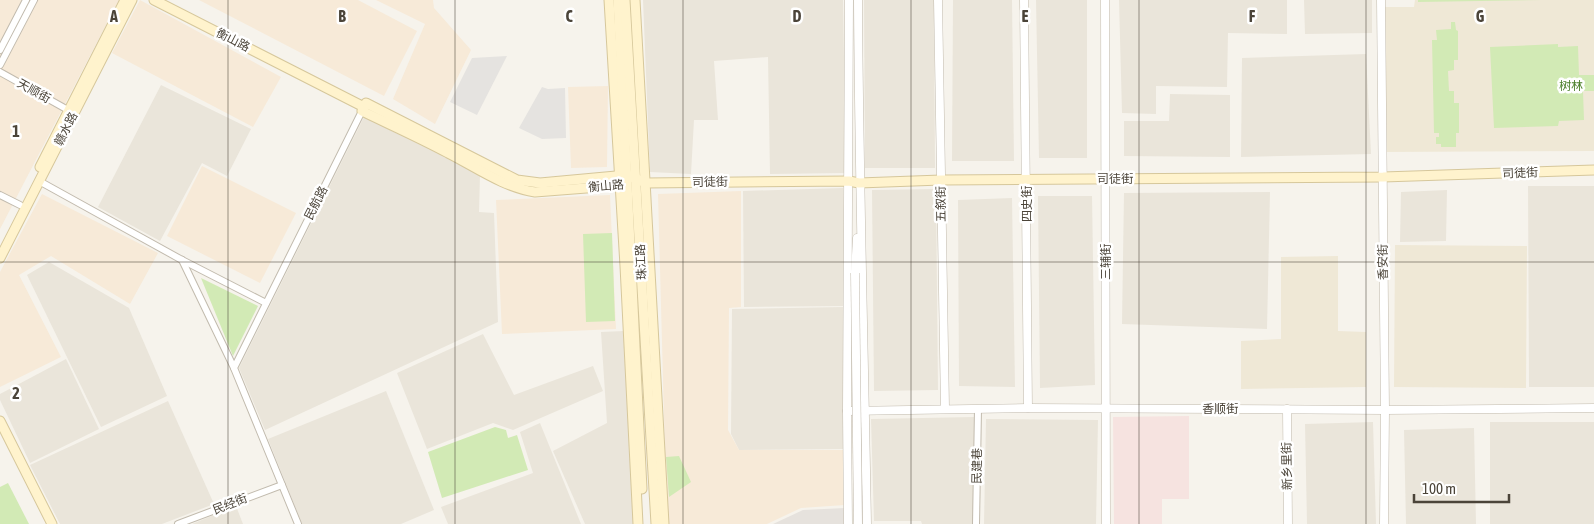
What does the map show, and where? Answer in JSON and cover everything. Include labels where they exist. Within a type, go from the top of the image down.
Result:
[{"type":"main road","name":"赣水路","points":[[0,244],[125,0]]},
{"type":"main road","name":"赣水路","points":[[0,258],[132,0]]},
{"type":"main road","name":"衡山路","points":[[154,0],[364,107],[517,180],[540,183],[641,181]]},
{"type":"main road","name":"珠江路","points":[[608,0],[623,181],[644,524]]},
{"type":"main road","name":"珠江路","points":[[618,0],[623,181],[638,524]]},
{"type":"main road","name":"珠江路","points":[[625,0],[641,181],[664,524]]},
{"type":"main road","name":"珠江路","points":[[635,0],[656,524]]},
{"type":"main road","name":"司徒街","points":[[641,181],[849,181],[859,183],[941,180],[1383,177],[1594,170]]},
{"type":"main road","points":[[0,421],[52,524]]},
{"type":"main road","points":[[0,430],[47,524]]},
{"type":"street","points":[[0,50],[26,0]]},
{"type":"street","points":[[0,65],[34,0]]},
{"type":"street","points":[[848,524],[849,0]]},
{"type":"street","points":[[858,0],[859,183],[867,524]]},
{"type":"street","name":"五叙街","points":[[938,0],[944,408]]},
{"type":"street","name":"四史街","points":[[1024,0],[1028,408]]},
{"type":"street","name":"三辅街","points":[[1105,0],[1106,524]]},
{"type":"street","name":"香安街","points":[[1381,0],[1385,410],[1384,524]]},
{"type":"street","name":"天顺街","points":[[0,72],[68,110]]},
{"type":"street","name":"民航路","points":[[234,368],[364,107]]},
{"type":"street","points":[[40,181],[182,260],[266,303]]},
{"type":"street","points":[[0,195],[20,205]]},
{"type":"street","points":[[858,524],[855,273],[860,196]]},
{"type":"street","points":[[182,260],[234,368],[298,524]]},
{"type":"street","name":"香顺街","points":[[847,411],[944,408],[1385,410],[1594,408]]},
{"type":"street","name":"民建巷","points":[[976,524],[978,409]]},
{"type":"street","name":"新乡里街","points":[[1287,409],[1288,524]]},
{"type":"street","name":"民经街","points":[[178,524],[282,484]]},
{"type":"shaded area","points":[[0,0],[119,0],[0,229]]},
{"type":"shaded area","points":[[140,0],[281,77],[253,127],[112,53]]},
{"type":"shaded area","points":[[199,0],[358,0],[417,31],[384,96]]},
{"type":"shaded area","points":[[376,0],[433,0],[434,8],[471,50],[435,124],[393,99],[425,24]]},
{"type":"shaded area","points":[[643,0],[843,0],[846,173],[770,174],[768,57],[714,61],[718,120],[694,120],[691,174],[650,172]]},
{"type":"shaded area","points":[[864,0],[934,0],[935,168],[865,168]]},
{"type":"shaded area","points":[[953,0],[1012,0],[1014,161],[952,161]]},
{"type":"shaded area","points":[[1036,0],[1087,0],[1087,158],[1039,158]]},
{"type":"shaded area","points":[[1119,0],[1287,0],[1287,34],[1228,33],[1227,87],[1156,86],[1156,114],[1122,113]]},
{"type":"shaded area","points":[[1304,0],[1372,0],[1372,33],[1305,34]]},
{"type":"shaded area","points":[[1415,0],[1594,0],[1594,151],[1381,152],[1381,7],[1414,7]]},
{"type":"shaded area","points":[[1366,54],[1371,154],[1241,157],[1242,58]]},
{"type":"shaded area","points":[[507,56],[477,115],[450,102],[472,58]]},
{"type":"shaded area","points":[[161,85],[251,129],[227,176],[202,163],[160,241],[98,207]]},
{"type":"shaded area","points":[[608,86],[607,167],[571,168],[568,87]]},
{"type":"shaded area","points":[[542,87],[548,89],[565,88],[566,138],[542,139],[519,128]]},
{"type":"shaded area","points":[[1170,94],[1230,95],[1230,157],[1124,156],[1124,121],[1169,121]]},
{"type":"shaded area","points":[[364,117],[480,175],[479,212],[494,213],[498,322],[265,430],[239,368]]},
{"type":"shaded area","points":[[202,166],[296,213],[260,283],[167,236]]},
{"type":"shaded area","points":[[1528,186],[1594,186],[1594,387],[1529,387]]},
{"type":"shaded area","points":[[843,188],[845,306],[744,307],[743,191]]},
{"type":"shaded area","points":[[936,189],[938,390],[874,391],[872,190]]},
{"type":"shaded area","points":[[1447,190],[1446,241],[1400,242],[1401,192]]},
{"type":"shaded area","points":[[741,191],[741,307],[729,308],[728,430],[739,450],[845,450],[845,505],[801,508],[767,524],[668,524],[658,194]]},
{"type":"shaded area","points":[[1270,192],[1267,329],[1122,324],[1124,193]]},
{"type":"shaded area","points":[[42,194],[158,253],[130,304],[51,256],[19,275],[61,357],[0,387],[0,272]]},
{"type":"shaded area","points":[[610,195],[616,329],[502,334],[496,200]]},
{"type":"shaded area","points":[[1038,196],[1092,196],[1095,385],[1040,388]]},
{"type":"shaded area","points":[[1012,198],[1015,387],[959,386],[958,200]]},
{"type":"shaded area","points":[[1395,245],[1527,246],[1526,388],[1394,387]]},
{"type":"shaded area","points":[[1338,256],[1338,331],[1366,332],[1366,387],[1241,389],[1241,341],[1281,339],[1281,257]]},
{"type":"shaded area","points":[[49,262],[129,308],[167,396],[101,427],[27,275]]},
{"type":"shaded area","points":[[843,307],[844,449],[739,450],[731,434],[732,309]]},
{"type":"shaded area","points":[[624,331],[635,524],[585,524],[553,451],[607,423],[601,332]]},
{"type":"shaded area","points":[[483,334],[514,395],[593,366],[603,391],[513,430],[493,423],[427,449],[397,373]]},
{"type":"shaded area","points":[[66,359],[99,429],[30,463],[0,400],[0,394]]},
{"type":"shaded area","points":[[386,391],[434,510],[401,524],[302,524],[268,439]]},
{"type":"shaded area","points":[[168,401],[214,504],[162,524],[60,524],[30,465]]},
{"type":"shaded area","points":[[1189,416],[1189,499],[1162,499],[1162,524],[1114,524],[1113,417]]},
{"type":"shaded area","points":[[974,417],[974,524],[922,524],[921,521],[874,521],[871,419]]},
{"type":"shaded area","points":[[986,419],[1098,420],[1096,524],[984,524]]},
{"type":"shaded area","points":[[1373,422],[1376,524],[1307,524],[1305,424]]},
{"type":"shaded area","points":[[1490,422],[1594,422],[1594,524],[1490,524]]},
{"type":"shaded area","points":[[540,423],[581,524],[448,524],[441,507],[533,473],[520,432]]},
{"type":"shaded area","points":[[1474,428],[1476,524],[1406,524],[1404,430]]},
{"type":"shaded area","points":[[236,506],[243,524],[192,524]]},
{"type":"shaded area","points":[[845,508],[845,524],[773,524],[803,510]]},
{"type":"green space","points":[[1418,0],[1542,0],[1418,2]]},
{"type":"green space","points":[[1451,22],[1455,22],[1456,30],[1458,31],[1458,60],[1454,60],[1454,70],[1448,71],[1449,91],[1454,91],[1454,103],[1459,103],[1459,133],[1456,133],[1456,147],[1441,147],[1441,144],[1436,144],[1436,137],[1439,137],[1439,133],[1434,133],[1432,40],[1437,40],[1436,30],[1451,29]]},
{"type":"green space","name":"树林","points":[[1558,44],[1558,47],[1578,46],[1579,75],[1594,75],[1594,91],[1583,91],[1584,120],[1559,121],[1558,126],[1494,128],[1490,47]]},
{"type":"green space","points":[[612,233],[615,321],[586,322],[583,234]]},
{"type":"green space","points":[[201,278],[258,306],[233,356]]},
{"type":"green space","points":[[495,427],[506,430],[508,438],[517,435],[528,470],[442,498],[428,452]]},
{"type":"green space","points":[[679,456],[691,482],[669,497],[666,457]]},
{"type":"green space","points":[[8,483],[29,524],[0,524],[0,487]]}]
